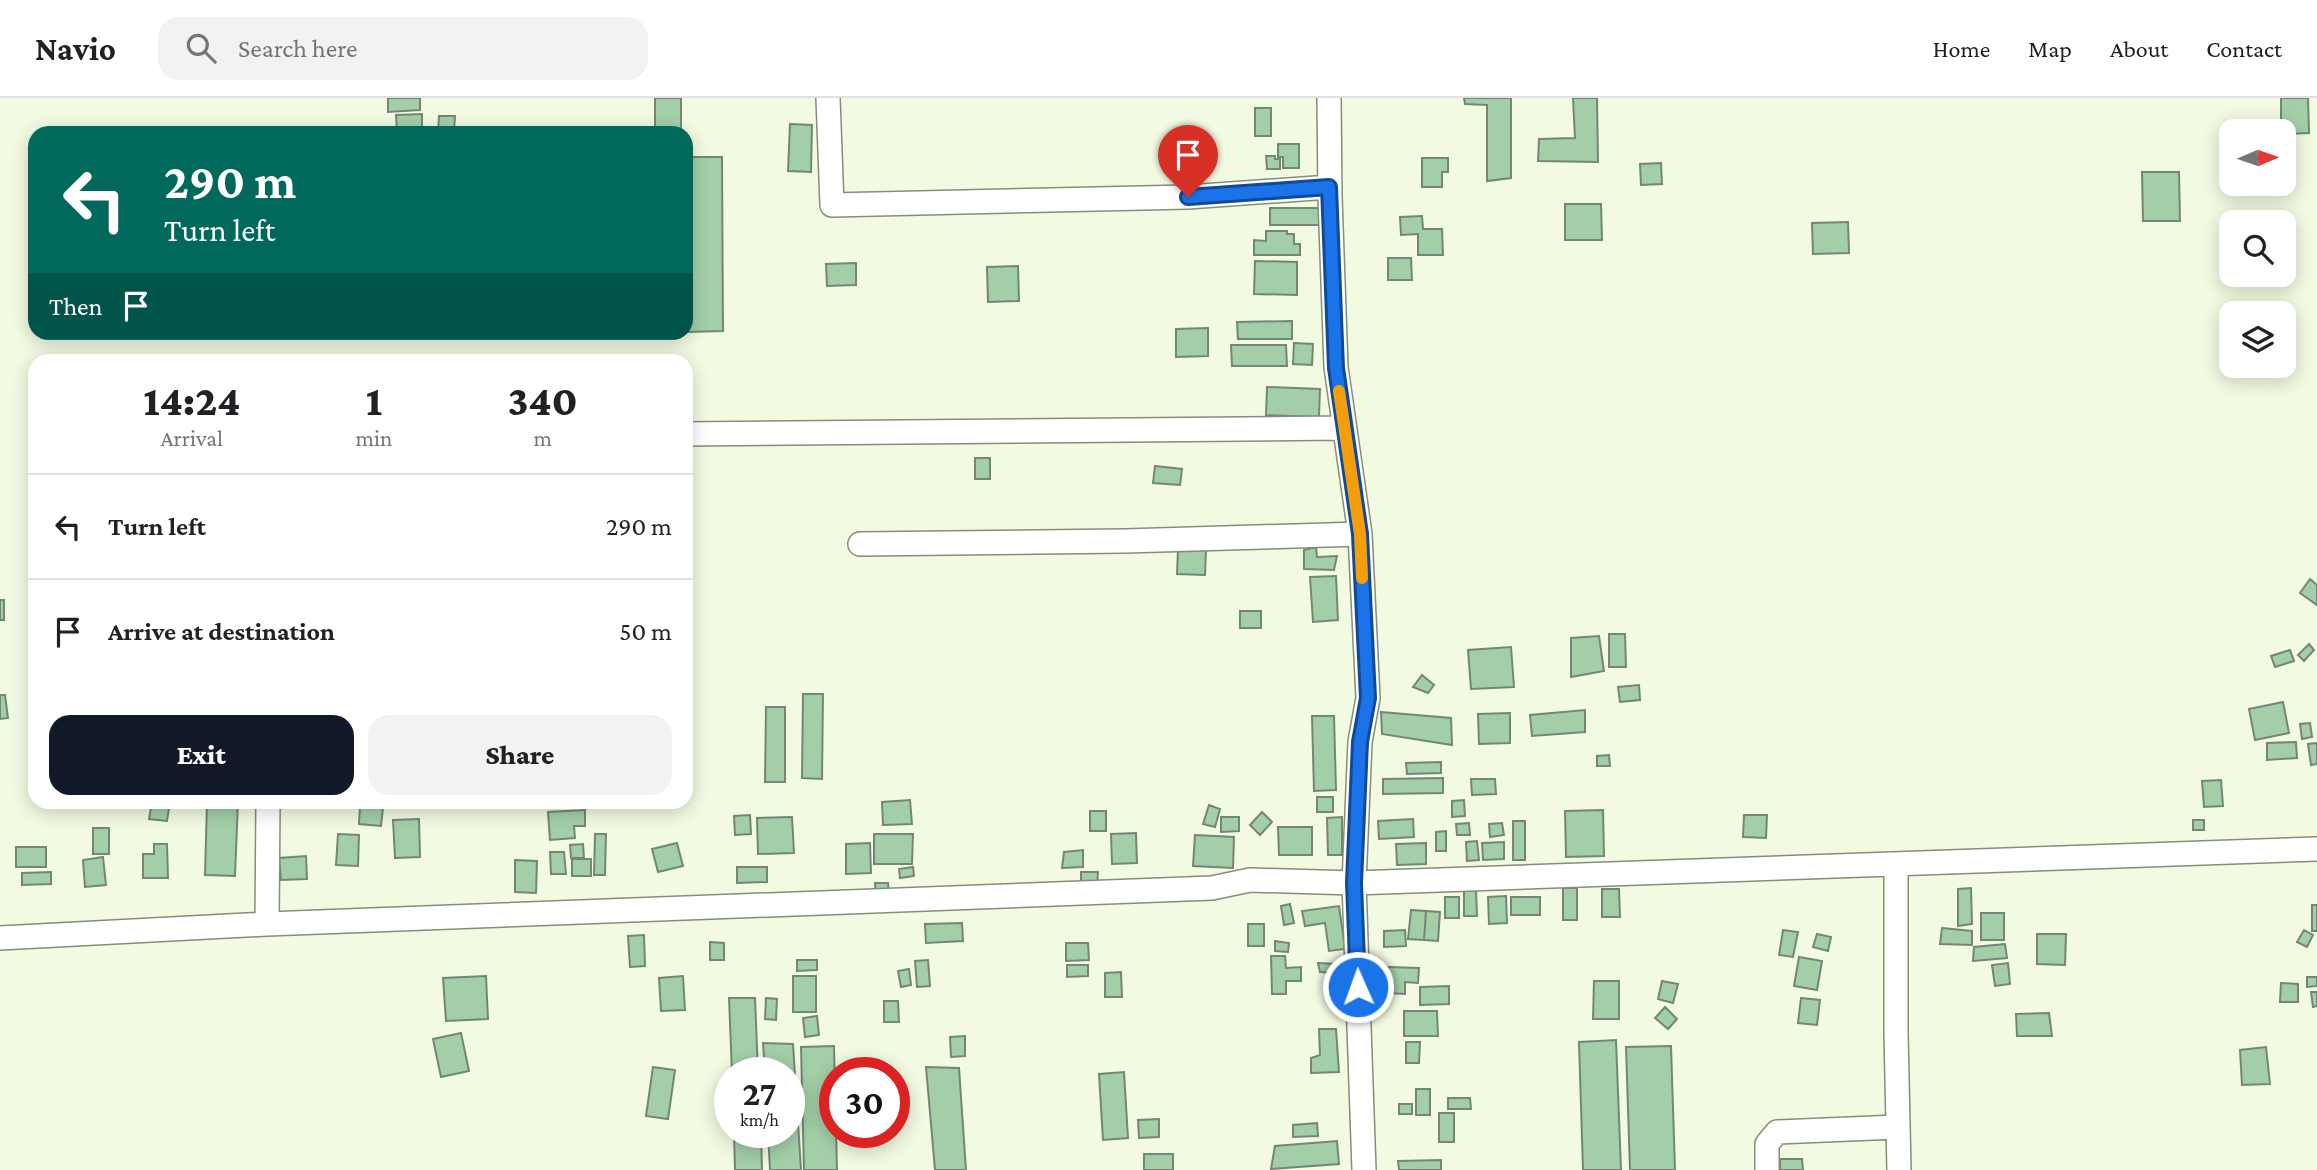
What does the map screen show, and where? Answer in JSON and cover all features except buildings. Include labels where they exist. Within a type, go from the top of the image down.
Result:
[{"type":"street","points":[[828,98],[832,205],[1188,197],[1329,187]]},
{"type":"street","points":[[1329,98],[1329,187],[1336,368],[1360,534],[1368,698],[1360,742],[1354,883],[1364,1170]]},
{"type":"street","points":[[693,434],[1345,428]]},
{"type":"street","points":[[860,544],[1125,541],[1360,534]]},
{"type":"street","points":[[267,924],[268,809]]},
{"type":"street","points":[[0,938],[267,924],[1212,888],[1250,880],[1354,883],[2317,849]]},
{"type":"street","points":[[1896,864],[1899,1170]]},
{"type":"street","points":[[1767,1170],[1767,1144],[1777,1132],[1897,1127]]},
{"type":"slow traffic","points":[[1339,391],[1360,534],[1362,578]]},
{"type":"route","points":[[1188,197],[1329,187],[1336,368],[1360,534],[1368,698],[1360,742],[1354,883],[1358,987]]}]
